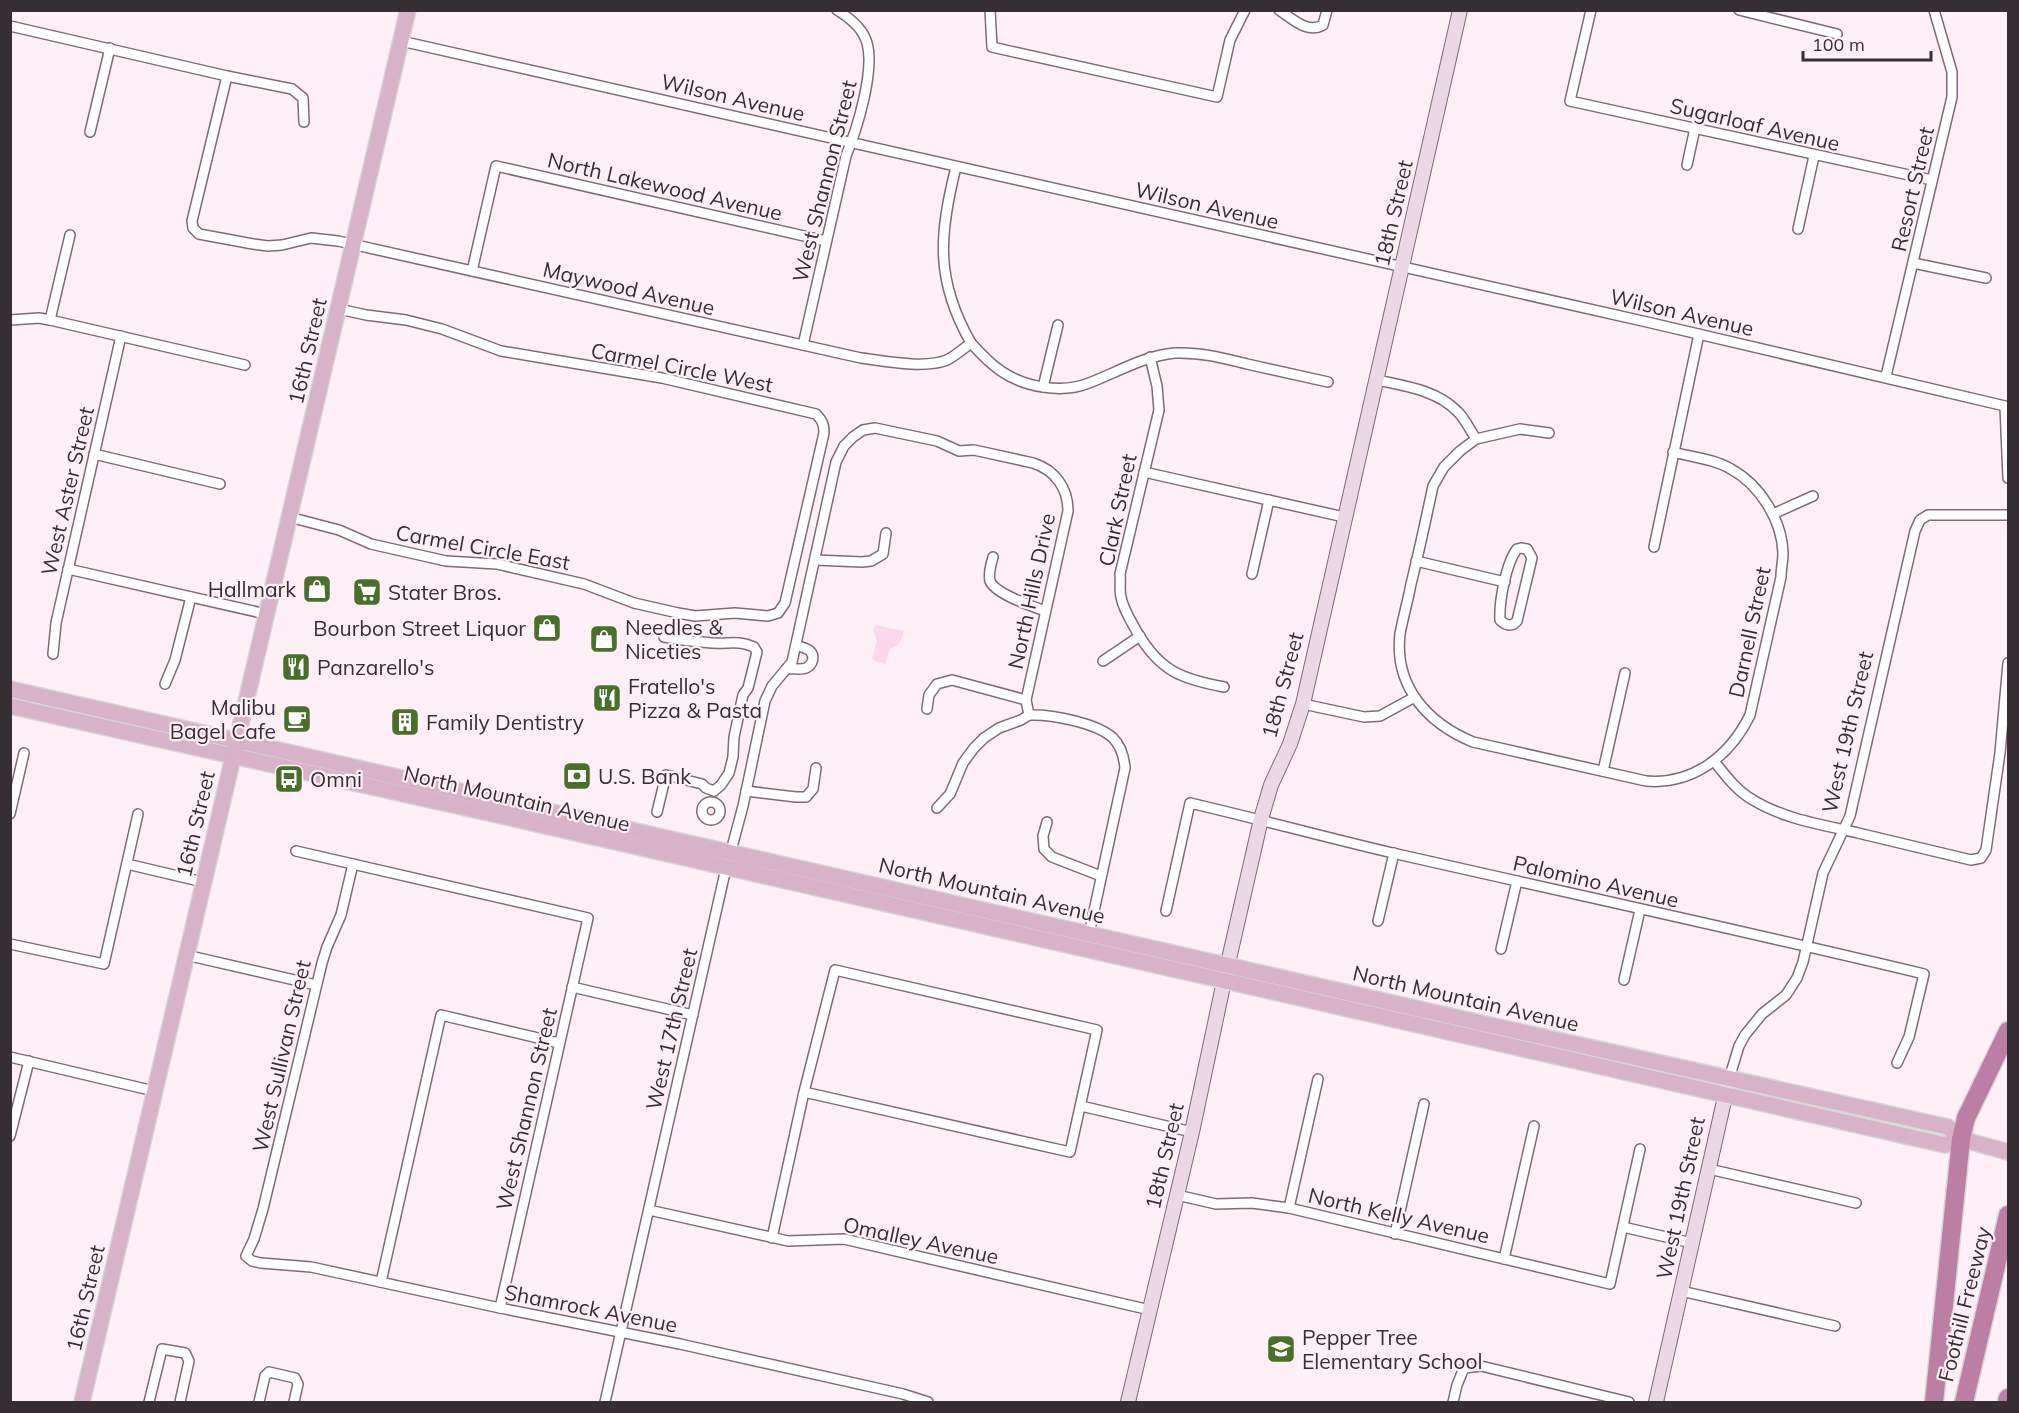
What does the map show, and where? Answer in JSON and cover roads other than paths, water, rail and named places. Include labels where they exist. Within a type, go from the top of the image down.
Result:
[{"type":"highway","points":[[1934,1402],[1961,1139],[1966,1118],[2008,1031]]},
{"type":"highway","name":"Foothill Freeway","points":[[1964,1402],[2008,1215]]},
{"type":"highway","points":[[2007,1402],[2008,1398]]},
{"type":"main road","name":"16th Street","points":[[82,1402],[408,10]]},
{"type":"main road","name":"18th Street","points":[[1128,1402],[1178,1195],[1225,973],[1261,819],[1271,785],[1290,744],[1303,704],[1460,10]]},
{"type":"main road","name":"North Mountain Avenue","points":[[10,689],[235,749]]},
{"type":"main road","name":"North Mountain Avenue","points":[[10,706],[235,749],[496,806],[1727,1087],[1945,1145],[1961,1139],[2003,1151]]},
{"type":"main road","name":"North Mountain Avenue","points":[[729,861],[1089,933],[1225,973]]},
{"type":"main road","name":"West 19th Street","points":[[1656,1402],[1727,1087]]},
{"type":"street","name":"West Shannon Street","points":[[802,345],[846,156],[856,129],[869,70],[867,42],[858,26],[837,10]]},
{"type":"street","points":[[990,10],[992,46],[1217,97],[1230,40],[1245,10]]},
{"type":"street","points":[[1280,10],[1306,27],[1316,29],[1323,25],[1328,10]]},
{"type":"street","name":"Sugarloaf Avenue","points":[[1591,10],[1570,101],[1932,180]]},
{"type":"street","points":[[1739,10],[1780,15],[1837,34]]},
{"type":"street","name":"Resort Street","points":[[1886,376],[1952,98],[1952,72],[1934,10]]},
{"type":"street","points":[[10,26],[292,89],[303,98],[304,122]]},
{"type":"street","name":"Wilson Avenue","points":[[401,41],[1886,376],[2006,406],[2008,478]]},
{"type":"street","points":[[90,132],[110,48]]},
{"type":"street","name":"Maywood Avenue","points":[[227,76],[192,221],[193,228],[199,234],[268,246],[323,238],[861,358],[920,363],[938,362],[947,359],[970,343]]},
{"type":"street","points":[[1687,165],[1695,128]]},
{"type":"street","points":[[1798,229],[1814,156]]},
{"type":"street","name":"North Lakewood Avenue","points":[[472,271],[496,166],[826,242]]},
{"type":"street","points":[[956,167],[947,203],[942,248],[950,301],[970,343],[1002,373],[1043,387],[1066,388],[1087,384],[1133,362],[1150,357],[1199,353],[1328,382]]},
{"type":"street","points":[[50,320],[70,236]]},
{"type":"street","points":[[1913,263],[1986,278]]},
{"type":"street","name":"Carmel Circle West","points":[[339,309],[406,320],[442,329],[501,351],[662,378],[816,414],[824,426],[824,433],[790,585],[785,603],[778,613]]},
{"type":"street","points":[[11,321],[39,318],[50,320],[245,364]]},
{"type":"street","points":[[1043,387],[1058,325]]},
{"type":"street","points":[[1654,547],[1699,334]]},
{"type":"street","name":"West Aster Street","points":[[53,654],[56,623],[121,336]]},
{"type":"street","name":"Clark Street","points":[[1150,357],[1157,386],[1159,410],[1120,574],[1121,598],[1152,656],[1167,668],[1198,682],[1224,687]]},
{"type":"street","points":[[1377,380],[1424,391],[1445,401],[1459,413],[1476,439]]},
{"type":"street","name":"North Hills Drive","points":[[803,612],[836,462],[844,446],[863,430],[875,428],[927,439],[946,444],[959,451],[985,452],[1033,463],[1047,469],[1064,489],[1068,499],[1068,511],[1026,700],[1029,715]]},
{"type":"street","points":[[1303,704],[1350,715],[1380,716],[1413,698],[1401,666],[1401,633],[1434,486],[1444,467],[1476,439],[1520,429],[1549,433]]},
{"type":"street","name":"Darnell Street","points":[[1413,698],[1426,713],[1454,734],[1473,742],[1646,781],[1671,781],[1690,775],[1729,749],[1742,732],[1750,715],[1781,577],[1783,555],[1780,534],[1773,514],[1758,492],[1741,476],[1730,468],[1673,452]]},
{"type":"street","points":[[93,454],[220,484]]},
{"type":"street","points":[[1144,472],[1344,517]]},
{"type":"street","points":[[1773,514],[1813,496]]},
{"type":"street","points":[[1252,574],[1269,500]]},
{"type":"street","name":"West 19th Street","points":[[1727,1087],[1742,1041],[1762,1014],[1786,995],[1797,978],[1807,946],[1823,873],[1850,816],[1915,531],[1920,520],[1928,515],[2008,515]]},
{"type":"street","name":"Carmel Circle East","points":[[290,518],[339,530],[371,544],[446,561],[511,567],[584,584],[634,603],[678,613],[694,616],[735,613],[768,616],[778,613]]},
{"type":"street","points":[[815,560],[871,561],[883,554],[886,533]]},
{"type":"street","points":[[1516,549],[1527,549],[1532,558],[1517,621],[1512,625],[1500,620],[1505,582],[1516,549]]},
{"type":"street","points":[[993,557],[989,573],[990,582],[997,590],[1046,611]]},
{"type":"street","points":[[1416,561],[1505,582]]},
{"type":"street","points":[[68,568],[266,614]]},
{"type":"street","points":[[165,684],[175,660],[191,597]]},
{"type":"street","name":"West 17th Street","points":[[605,1402],[765,701],[772,686],[792,662],[803,612]]},
{"type":"street","points":[[1103,661],[1140,636]]},
{"type":"street","points":[[664,637],[715,643],[745,643],[754,647],[757,652],[748,688],[743,695],[729,773],[714,791],[713,802]]},
{"type":"street","points":[[786,669],[805,669],[813,661],[813,654],[809,649],[796,645]]},
{"type":"street","points":[[1714,761],[1731,782],[1750,799],[1767,808],[1793,817],[1971,860],[1981,858],[1986,850],[2000,753],[2008,663]]},
{"type":"street","points":[[1603,771],[1625,673]]},
{"type":"street","points":[[927,709],[929,695],[937,684],[952,680],[1026,700]]},
{"type":"street","points":[[937,808],[950,794],[963,763],[974,748],[999,728],[1029,715],[1038,714],[1093,726],[1115,740],[1125,768],[1089,933]]},
{"type":"street","points":[[10,814],[24,753]]},
{"type":"street","points":[[746,791],[806,797],[813,789],[816,768]]},
{"type":"street","points":[[657,812],[666,775],[702,784],[714,791]]},
{"type":"street","points":[[713,802],[720,809],[720,816]]},
{"type":"street","points":[[713,802],[703,807],[704,817],[710,821],[720,816],[739,822]]},
{"type":"street","name":"Palomino Avenue","points":[[1166,911],[1190,803],[1394,853],[1924,974],[1909,1037],[1897,1063]]},
{"type":"street","points":[[10,944],[104,964],[138,814]]},
{"type":"street","points":[[1047,822],[1043,836],[1044,849],[1052,856],[1101,876]]},
{"type":"street","points":[[296,851],[352,864]]},
{"type":"street","points":[[1378,921],[1394,853]]},
{"type":"street","points":[[127,864],[203,882]]},
{"type":"street","name":"West Shannon Street","points":[[352,864],[588,918],[500,1308]]},
{"type":"street","name":"West Sullivan Street","points":[[246,1256],[263,1209],[316,985],[327,947],[341,915],[352,864]]},
{"type":"street","points":[[1502,950],[1517,881]]},
{"type":"street","points":[[1624,980],[1640,910]]},
{"type":"street","points":[[186,954],[316,985]]},
{"type":"street","points":[[772,1238],[804,1092],[835,970],[1097,1030],[1070,1152],[804,1092]]},
{"type":"street","points":[[572,987],[693,1015]]},
{"type":"street","points":[[381,1282],[441,1015],[559,1043]]},
{"type":"street","points":[[10,1057],[154,1091]]},
{"type":"street","points":[[10,1136],[29,1061]]},
{"type":"street","points":[[1289,1208],[1318,1079]]},
{"type":"street","points":[[1395,1234],[1425,1104]]},
{"type":"street","points":[[1081,1106],[1192,1132]]},
{"type":"street","points":[[1504,1258],[1534,1126]]},
{"type":"street","points":[[1640,1149],[1623,1227],[1692,1242]]},
{"type":"street","points":[[1709,1168],[1856,1203]]},
{"type":"street","name":"North Kelly Avenue","points":[[1178,1195],[1216,1204],[1252,1203],[1289,1208],[1610,1284],[1623,1227]]},
{"type":"street","name":"Omalley Avenue","points":[[649,1210],[788,1241],[844,1239],[1150,1310]]},
{"type":"street","name":"Shamrock Avenue","points":[[246,1256],[252,1261],[261,1263],[311,1267],[703,1349],[903,1394],[928,1402]]},
{"type":"street","points":[[1681,1291],[1835,1326]]},
{"type":"street","points":[[149,1402],[162,1349],[185,1353],[189,1361],[180,1402]]},
{"type":"street","points":[[1453,1402],[1464,1368],[1481,1366],[1629,1402]]},
{"type":"street","points":[[259,1402],[265,1376],[269,1372],[295,1378],[298,1384],[294,1402]]},
{"type":"place","name":"Hallmark","points":[[317,589]]},
{"type":"place","name":"Stater Bros.","points":[[367,592]]},
{"type":"place","name":"Bourbon Street Liquor","points":[[547,628]]},
{"type":"place","name":"Needles & Niceties","points":[[604,639]]},
{"type":"place","name":"Panzarello's","points":[[296,667]]},
{"type":"place","name":"Fratello's Pizza & Pasta","points":[[607,698]]},
{"type":"place","name":"Malibu Bagel Cafe","points":[[297,719]]},
{"type":"place","name":"Family Dentistry","points":[[405,722]]},
{"type":"place","name":"U.S. Bank","points":[[577,776]]},
{"type":"place","name":"Omni","points":[[289,779]]},
{"type":"place","name":"Pepper Tree Elementary School","points":[[1281,1349]]}]
